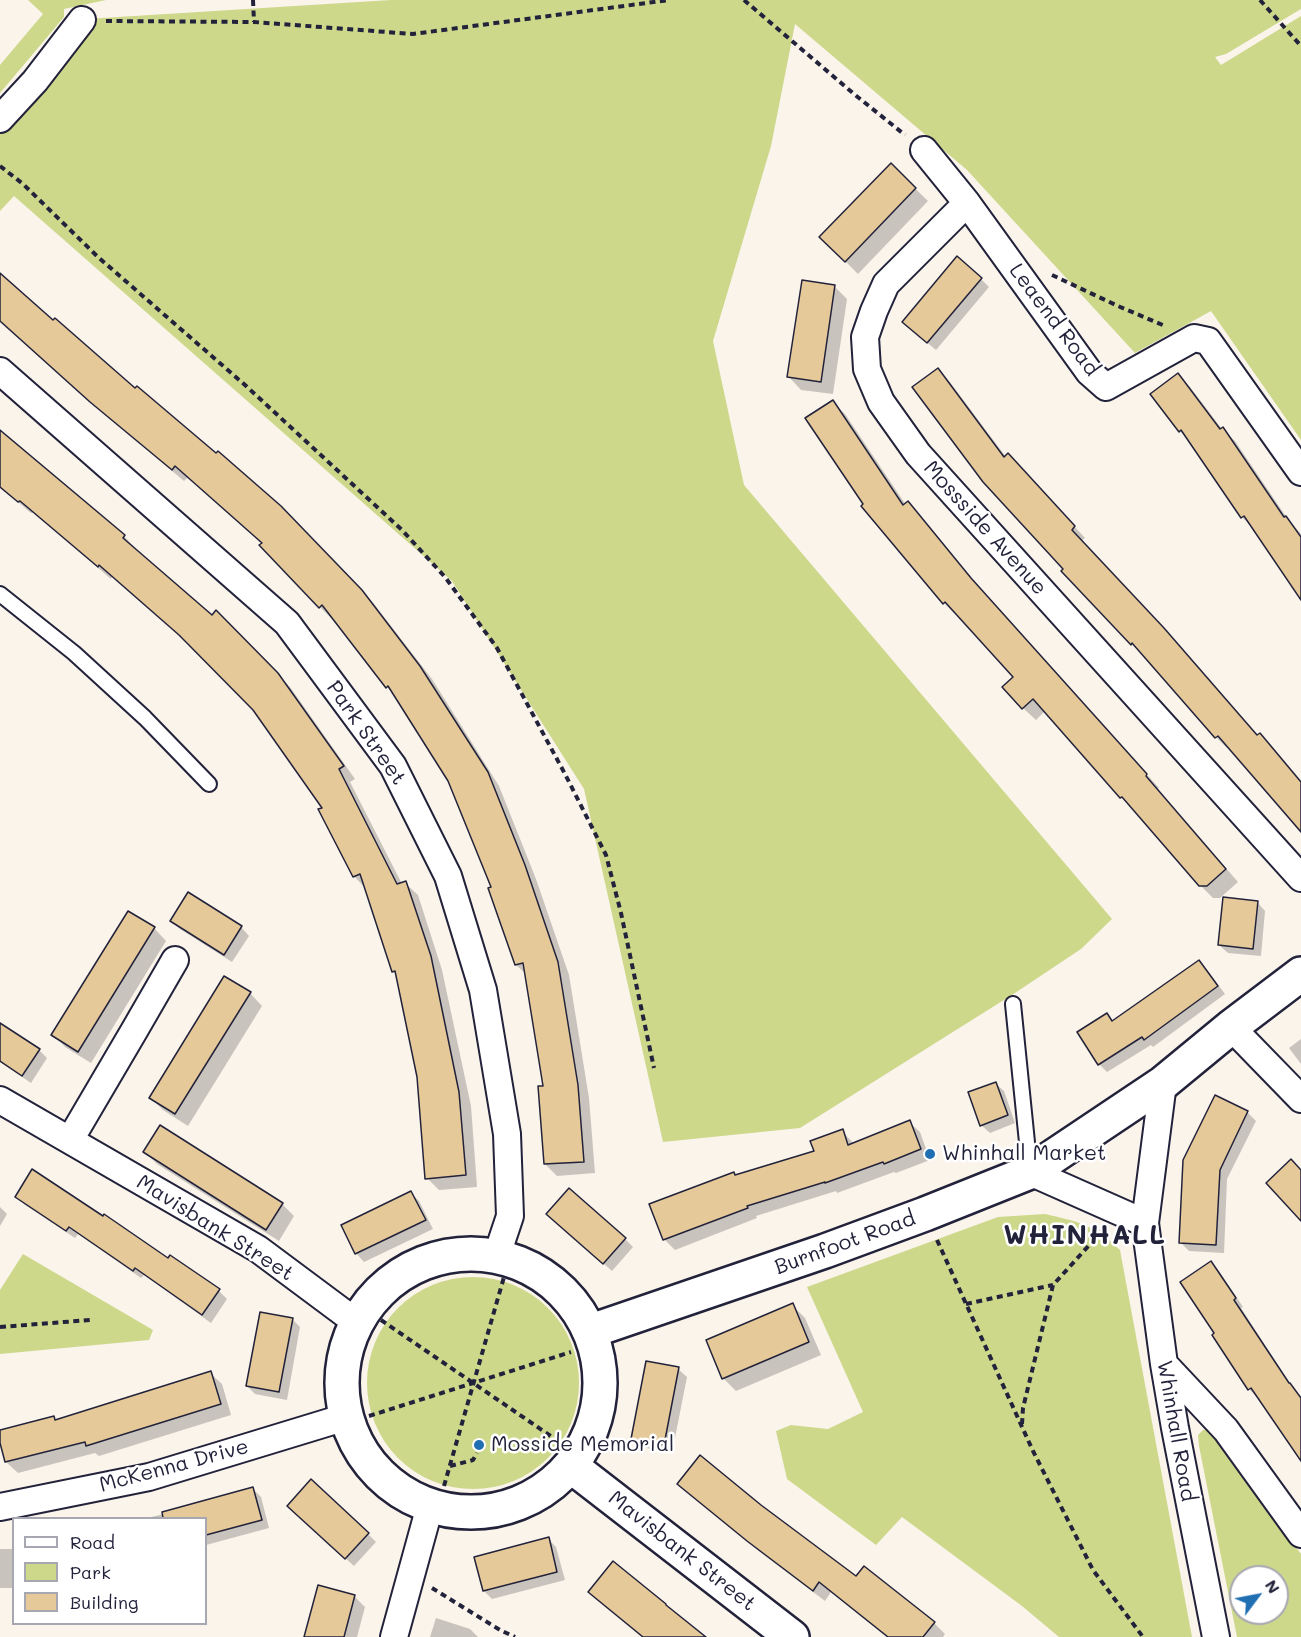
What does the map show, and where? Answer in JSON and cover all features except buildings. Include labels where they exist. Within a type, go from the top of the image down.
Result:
[{"type":"street","points":[[0,119],[35,81],[82,20]]},
{"type":"street","points":[[924,150],[967,203]]},
{"type":"street","name":"Leaend Road","points":[[967,203],[1089,372],[1106,387],[1194,338]]},
{"type":"street","name":"Mossside Avenue","points":[[967,203],[886,284],[874,310],[865,337],[867,369],[881,402],[918,454],[1301,878]]},
{"type":"street","points":[[1194,338],[1208,341],[1301,472]]},
{"type":"street","name":"Park Street","points":[[0,371],[287,623],[393,766],[448,876],[483,990],[507,1134],[510,1216],[504,1257]]},
{"type":"street","points":[[70,1140],[175,960]]},
{"type":"street","points":[[1163,1083],[1301,974]]},
{"type":"street","points":[[1231,1027],[1301,1099]]},
{"type":"street","name":"Burnfoot Road","points":[[592,1338],[925,1214],[1030,1172],[1163,1083]]},
{"type":"street","name":"Whinhall Road","points":[[1163,1083],[1145,1223],[1164,1364],[1216,1637]]},
{"type":"street","name":"Mavisbank Street","points":[[0,1100],[258,1249],[360,1315]]},
{"type":"street","points":[[1030,1172],[1145,1223]]},
{"type":"street","points":[[460,1253],[504,1257],[523,1263],[547,1277],[565,1292],[579,1311],[592,1338],[601,1371],[598,1412],[583,1449],[575,1461],[550,1486],[528,1500],[504,1509],[454,1512],[434,1507],[398,1490],[365,1458],[347,1420],[341,1385],[343,1363],[360,1315],[390,1281],[423,1262],[460,1253]]},
{"type":"street","points":[[1164,1364],[1226,1430],[1301,1534]]},
{"type":"street","name":"McKenna Drive","points":[[0,1507],[149,1477],[347,1420]]},
{"type":"street","name":"Mavisbank Street","points":[[575,1461],[792,1637]]},
{"type":"street","points":[[394,1637],[410,1577],[434,1507]]},
{"type":"lane","points":[[0,594],[82,660],[145,718],[209,784]]},
{"type":"lane","points":[[1013,1004],[1030,1172]]},
{"type":"path","points":[[252,0],[254,22]]},
{"type":"path","points":[[82,20],[254,22],[413,34],[669,0]]},
{"type":"path","points":[[744,0],[924,150]]},
{"type":"path","points":[[1260,0],[1301,46]]},
{"type":"path","points":[[0,166],[23,184],[98,257],[245,385],[402,530],[445,578],[497,648],[561,765],[606,855],[621,913],[654,1068]]},
{"type":"path","points":[[1048,273],[1194,338]]},
{"type":"path","points":[[1022,1426],[1023,1408],[1053,1285],[1120,1212]]},
{"type":"path","points":[[925,1214],[1022,1426],[1093,1570],[1143,1637]]},
{"type":"path","points":[[434,1507],[450,1466],[474,1383],[504,1257]]},
{"type":"path","points":[[966,1304],[1053,1285]]},
{"type":"path","points":[[360,1315],[474,1383],[575,1461]]},
{"type":"path","points":[[0,1327],[90,1320]]},
{"type":"path","points":[[347,1420],[474,1383],[592,1338]]},
{"type":"path","points":[[450,1466],[473,1460],[477,1453]]},
{"type":"path","points":[[410,1577],[515,1637]]},
{"type":"green space","points":[[28,0],[106,0],[64,9],[64,17],[0,93],[0,65],[43,14]]},
{"type":"green space","points":[[391,0],[1301,0],[1301,9],[1226,54],[1215,57],[1221,65],[1301,16],[1301,440],[1211,311],[1135,353],[967,170],[795,24],[771,146],[713,341],[744,485],[1112,919],[1081,949],[800,1128],[663,1142],[584,789],[452,581],[14,196],[0,211],[0,124],[86,19]]},
{"type":"green space","points":[[1045,1214],[1086,1226],[1102,1235],[1120,1250],[1192,1637],[1059,1637],[1022,1606],[902,1517],[876,1545],[787,1479],[776,1431],[791,1425],[828,1429],[863,1412],[807,1287],[998,1217]]},
{"type":"green space","points":[[23,1254],[153,1330],[149,1340],[0,1354],[0,1290]]},
{"type":"green space","points":[[463,1277],[483,1277],[504,1281],[523,1289],[548,1308],[561,1324],[571,1342],[577,1362],[579,1383],[577,1404],[571,1424],[561,1442],[548,1458],[523,1477],[504,1485],[483,1489],[463,1489],[442,1485],[423,1477],[391,1450],[379,1433],[371,1414],[367,1393],[367,1373],[371,1352],[379,1333],[406,1301],[423,1289],[442,1281]]},
{"type":"green space","points":[[1208,1429],[1301,1554],[1301,1637],[1237,1637],[1235,1625],[1289,1625],[1289,1565],[1229,1565],[1229,1597],[1198,1435]]},
{"type":"place","name":"Whinhall Market","points":[[930,1154]]},
{"type":"place","name":"Mosside Memorial","points":[[479,1445]]},
{"type":"district","name":"WHINHALL","points":[[1085,1236]]}]
